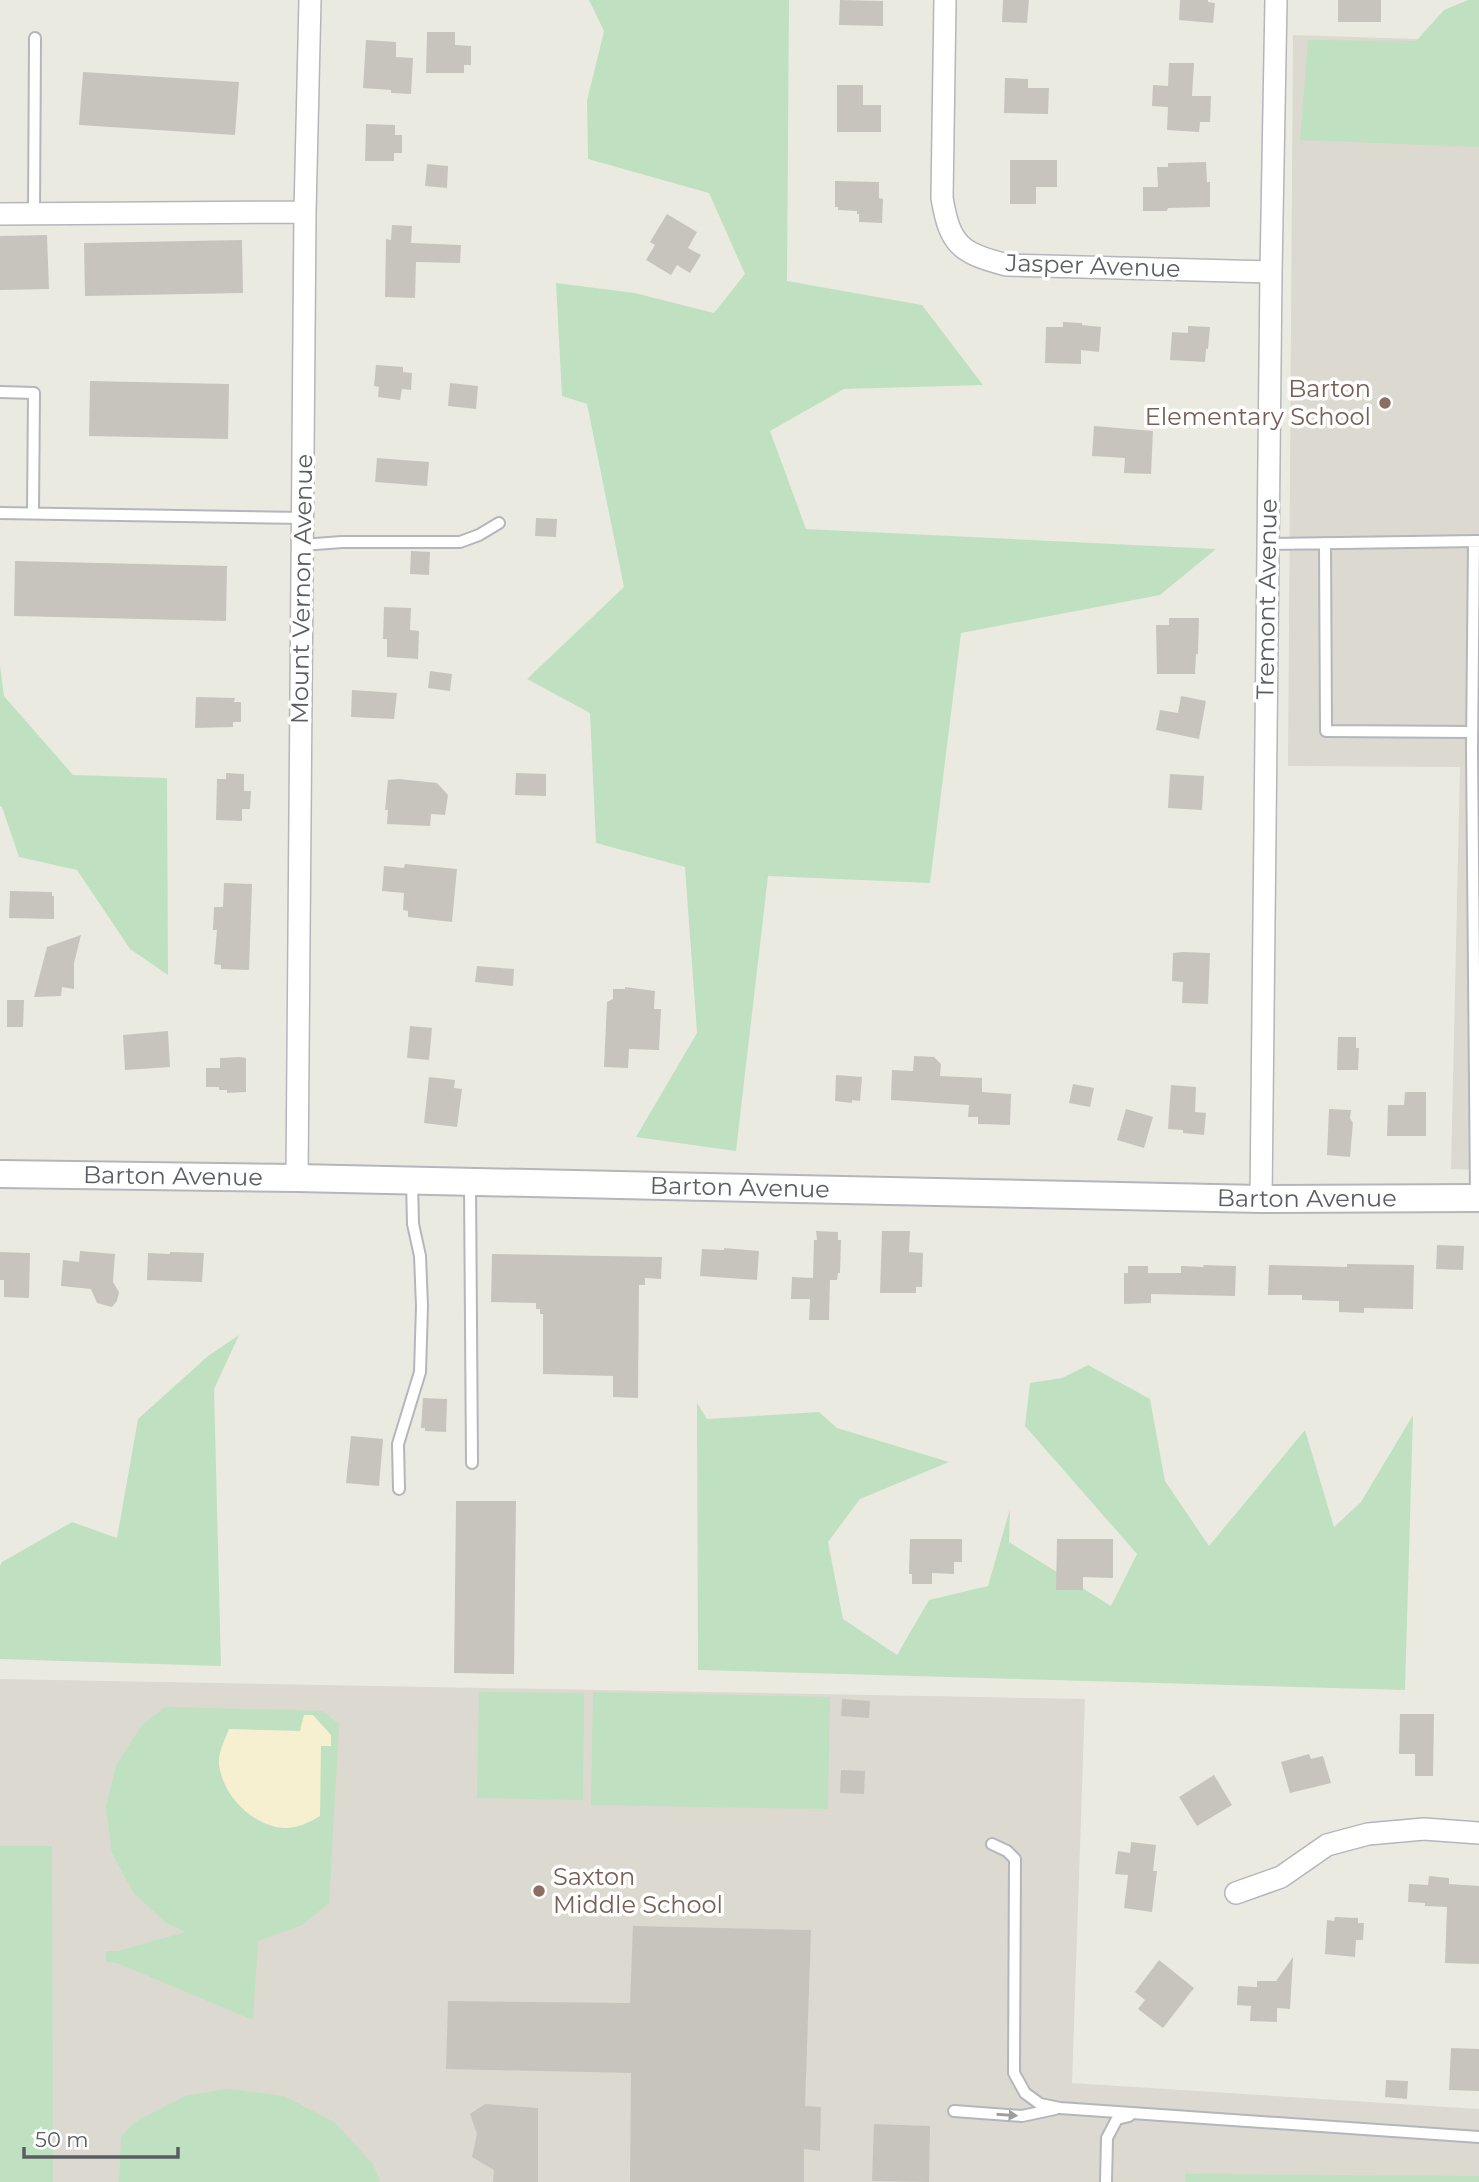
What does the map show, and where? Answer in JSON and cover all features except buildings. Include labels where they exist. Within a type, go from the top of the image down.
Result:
[{"type":"street","name":"Mount Vernon Avenue","points":[[297,1178],[310,0]]},
{"type":"street","name":"Jasper Avenue","points":[[945,0],[942,198],[946,219],[956,242],[979,258],[1007,265],[1271,272]]},
{"type":"street","name":"Tremont Avenue","points":[[1261,1199],[1276,0]]},
{"type":"street","points":[[0,214],[306,212]]},
{"type":"street","name":"Barton Avenue","points":[[0,1174],[470,1181],[1261,1199],[1478,1198]]},
{"type":"street","points":[[1236,1893],[1282,1877],[1327,1845],[1368,1834],[1424,1829],[1479,1833]]},
{"type":"lane","points":[[34,214],[35,38]]},
{"type":"lane","points":[[0,392],[34,393],[33,513]]},
{"type":"lane","points":[[0,513],[303,518]]},
{"type":"lane","points":[[302,545],[460,542],[499,523]]},
{"type":"lane","points":[[1268,544],[1477,541],[1472,732],[1478,1198]]},
{"type":"lane","points":[[1325,543],[1326,731],[1472,732]]},
{"type":"lane","points":[[399,1489],[398,1444],[419,1372],[422,1293],[420,1256],[413,1224],[412,1181]]},
{"type":"lane","points":[[470,1181],[472,1463]]},
{"type":"lane","points":[[992,1844],[1007,1851],[1015,1859],[1014,2073],[1025,2093],[1040,2104],[1133,2114],[1479,2137]]},
{"type":"lane","points":[[954,2111],[1021,2116],[1060,2108]]},
{"type":"lane","points":[[1106,2182],[1107,2138],[1117,2119],[1133,2114]]},
{"type":"shaded area","name":"Barton Elementary School","points":[[1293,35],[1479,41],[1479,1170],[1451,1169],[1460,767],[1288,766]]},
{"type":"shaded area","name":"Saxton Middle School","points":[[0,1679],[1085,1699],[1072,2083],[1479,2109],[1479,2182],[0,2182]]},
{"type":"green space","points":[[589,0],[789,0],[787,281],[922,305],[983,385],[844,389],[770,431],[806,529],[1216,549],[1160,595],[961,633],[930,883],[768,876],[736,1151],[636,1137],[697,1033],[685,867],[596,843],[590,713],[527,679],[624,587],[587,404],[562,396],[556,283],[635,293],[714,313],[745,274],[709,193],[588,159],[587,101],[604,31]]},
{"type":"green space","points":[[1468,0],[1479,0],[1479,147],[1300,140],[1308,40],[1416,41],[1444,10]]},
{"type":"green space","points":[[0,666],[4,696],[73,775],[167,778],[168,975],[130,949],[77,870],[19,857],[0,806]]},
{"type":"green space","points":[[239,1335],[214,1389],[221,1666],[0,1659],[2,1562],[72,1522],[117,1538],[138,1419],[208,1356]]},
{"type":"green space","points":[[1088,1365],[1150,1399],[1165,1481],[1209,1546],[1305,1430],[1334,1527],[1361,1502],[1413,1415],[1405,1690],[698,1670],[697,1403],[707,1419],[819,1412],[837,1428],[949,1462],[860,1499],[828,1542],[843,1619],[897,1655],[929,1600],[988,1586],[1010,1509],[1009,1542],[1111,1606],[1137,1554],[1025,1426],[1030,1383],[1062,1378]]},
{"type":"green space","points":[[479,1692],[584,1693],[583,1800],[477,1798]]},
{"type":"green space","points":[[593,1692],[830,1697],[828,1809],[591,1805]]},
{"type":"green space","points":[[165,1707],[322,1711],[339,1724],[329,1903],[302,1925],[258,1941],[253,2020],[117,1963],[106,1962],[106,1951],[118,1951],[186,1932],[166,1923],[133,1892],[112,1853],[106,1808],[116,1765],[142,1725]]},
{"type":"green space","points":[[0,1846],[52,1846],[53,2182],[0,2182]]},
{"type":"green space","points":[[228,2089],[284,2096],[334,2122],[373,2164],[380,2182],[119,2182],[121,2137],[135,2122],[185,2096]]},
{"type":"green space","points":[[1185,2174],[1479,2176],[1479,2182],[1185,2182]]},
{"type":"sand","points":[[304,1715],[313,1715],[331,1735],[331,1746],[321,1746],[320,1816],[295,1827],[270,1825],[247,1813],[230,1793],[220,1770],[221,1749],[229,1729],[300,1731]]},
{"type":"place","name":"Barton Elementary School","points":[[1385,403]]},
{"type":"place","name":"Saxton Middle School","points":[[539,1891]]}]
